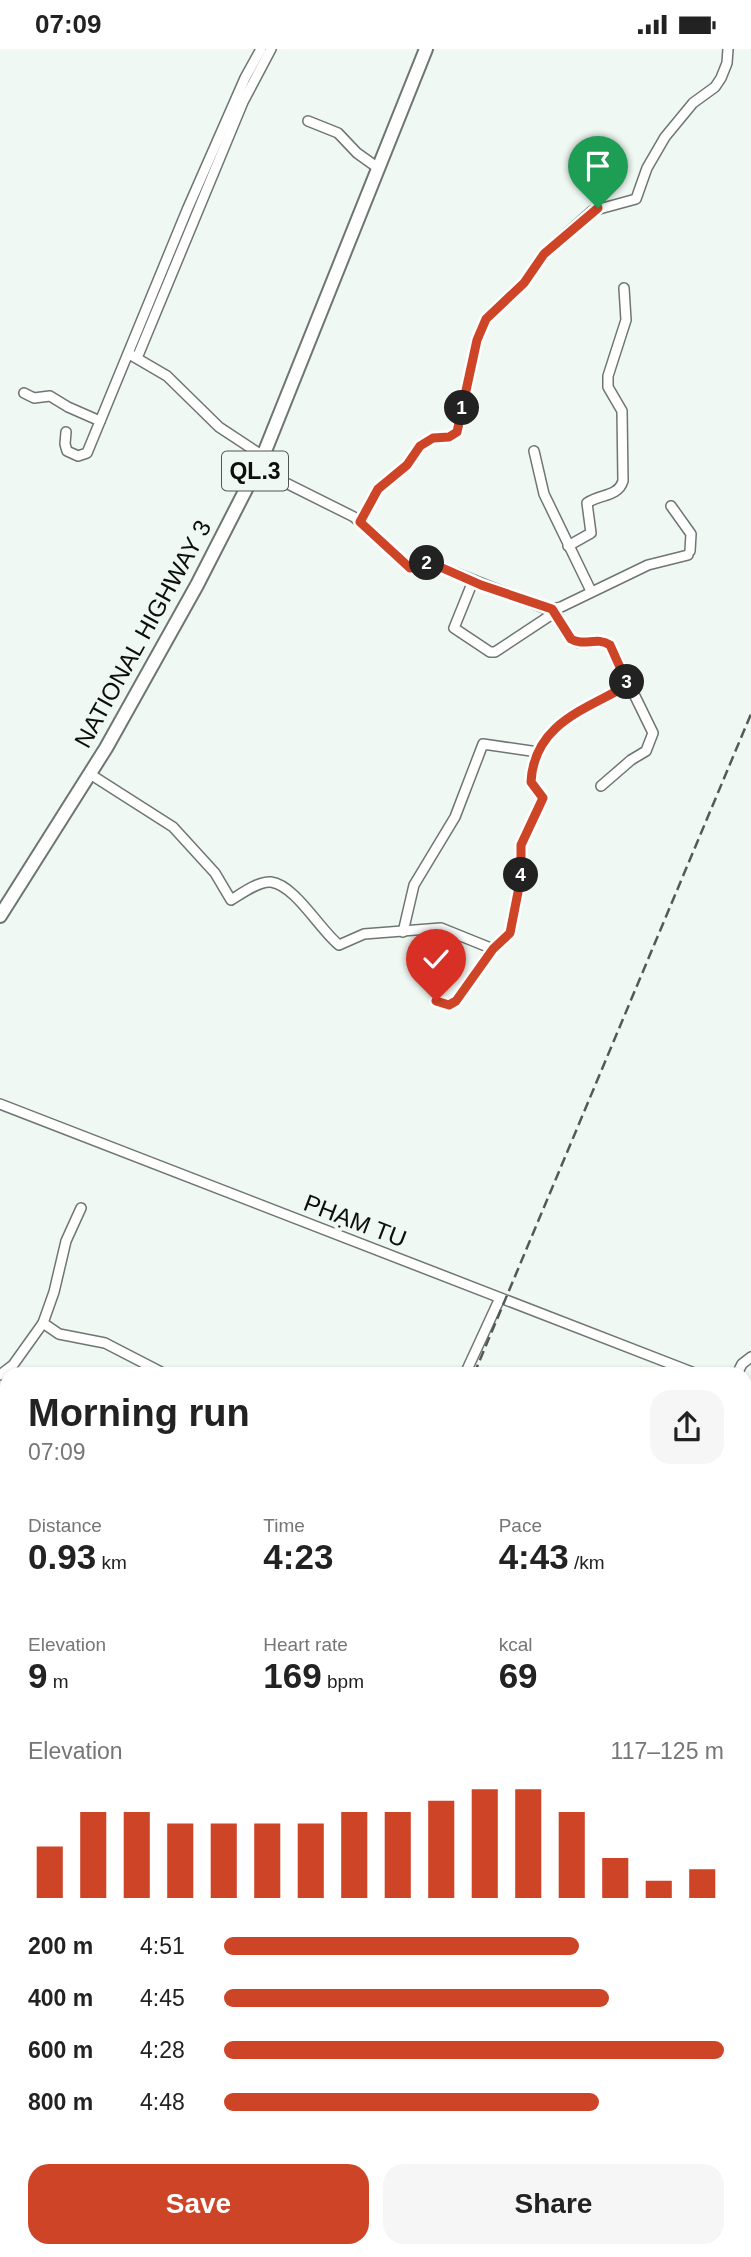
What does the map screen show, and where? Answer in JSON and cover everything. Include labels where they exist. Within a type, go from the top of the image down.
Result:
[{"type":"highway","name":"NATIONAL HIGHWAY 3","points":[[0,916],[90,774],[197,585],[262,456],[426,49]]},
{"type":"street","points":[[66,432],[67,451],[82,456],[87,453],[132,356],[245,78],[261,49]]},
{"type":"street","points":[[191,213],[271,49]]},
{"type":"street","points":[[360,522],[378,489],[407,465],[420,446],[433,438],[449,437],[457,432],[477,340],[486,319],[524,283],[544,254],[593,211],[636,199],[647,168],[665,137],[693,103],[715,87],[721,78],[728,49]]},
{"type":"street","points":[[308,121],[338,133],[357,153],[378,168]]},
{"type":"street","points":[[568,545],[591,533],[587,503],[620,489],[623,481],[622,411],[608,387],[608,376],[625,320],[624,288]]},
{"type":"street","points":[[132,356],[167,376],[219,427],[262,456]]},
{"type":"street","points":[[24,393],[34,398],[50,396],[100,421]]},
{"type":"street","points":[[534,451],[544,494],[591,591]]},
{"type":"street","points":[[256,468],[309,493],[360,522],[410,568],[431,563],[553,611],[571,639],[576,642],[599,640],[610,645],[653,733],[646,751],[631,760],[601,786]]},
{"type":"street","points":[[473,581],[454,628],[490,652],[495,652],[553,611],[591,591],[648,565],[689,553],[691,534],[671,506]]},
{"type":"street","points":[[436,1001],[449,1005],[456,1001],[493,949],[510,933],[521,877],[521,845],[542,801],[542,794],[531,782],[538,752],[555,727],[628,685]]},
{"type":"street","points":[[403,932],[414,885],[455,817],[483,744],[538,752]]},
{"type":"street","points":[[90,774],[173,827],[215,873],[230,900],[262,883],[271,882],[292,894],[339,945],[364,934],[441,928],[493,949]]},
{"type":"street","name":"PHẠM TU","points":[[0,1104],[679,1367]]},
{"type":"street","points":[[10,1367],[43,1323],[54,1293],[65,1241],[81,1208]]},
{"type":"street","points":[[468,1367],[500,1298]]},
{"type":"street","points":[[43,1323],[59,1334],[105,1343],[151,1367]]},
{"type":"railway","points":[[477,1367],[751,714]]},
{"type":"route","points":[[436,1001],[454,1004],[493,949],[510,933],[522,872],[521,845],[543,798],[531,782],[540,746],[555,727],[628,685],[610,645],[605,641],[576,642],[571,639],[552,609],[481,585],[431,563],[410,568],[360,522],[378,489],[407,465],[420,446],[433,438],[454,436],[477,340],[486,319],[524,283],[544,254],[598,208]]}]
